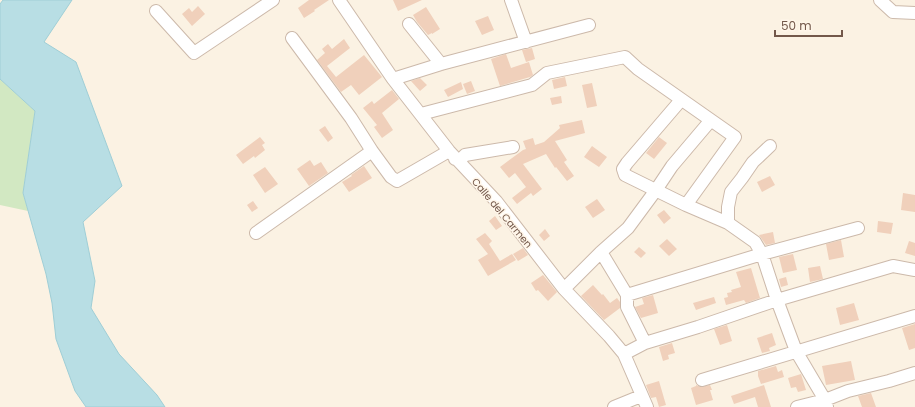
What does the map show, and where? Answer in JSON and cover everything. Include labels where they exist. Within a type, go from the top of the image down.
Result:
[{"type":"street","points":[[156,11],[194,53],[273,0]]},
{"type":"street","name":"Calle del Carmen","points":[[339,0],[393,79],[452,155],[496,201],[564,289],[610,336],[624,354],[647,407]]},
{"type":"street","points":[[511,0],[526,42]]},
{"type":"street","points":[[880,0],[893,12],[915,13]]},
{"type":"street","points":[[409,24],[441,64]]},
{"type":"street","points":[[393,79],[441,64],[589,25]]},
{"type":"street","points":[[292,38],[351,118],[372,151],[391,177],[396,181],[452,155],[461,159],[466,155],[513,147]]},
{"type":"street","points":[[421,114],[532,85],[548,72],[625,57],[638,69],[735,137],[686,205]]},
{"type":"street","points":[[681,100],[627,163],[623,170],[625,175],[728,224],[755,242],[762,254],[796,351],[826,403]]},
{"type":"street","points":[[564,289],[601,252],[628,228],[672,166],[712,120]]},
{"type":"street","points":[[728,224],[728,206],[731,192],[753,162],[770,146]]},
{"type":"street","points":[[256,233],[372,151]]},
{"type":"street","points":[[627,295],[762,254],[858,228]]},
{"type":"street","points":[[601,252],[627,295],[627,307],[645,343]]},
{"type":"street","points":[[624,354],[645,343],[698,327],[777,300],[893,266],[915,270]]},
{"type":"street","points":[[702,380],[915,316]]},
{"type":"street","points":[[796,407],[826,403],[848,391],[915,373]]},
{"type":"street","points":[[614,407],[641,396]]},
{"type":"green space","points":[[0,79],[35,111],[23,193],[28,211],[0,205]]},
{"type":"water","points":[[3,0],[72,0],[44,42],[76,62],[122,186],[83,222],[95,281],[91,308],[119,354],[157,395],[165,407],[86,407],[75,391],[56,339],[52,303],[46,274],[23,193],[35,111],[0,79],[0,4]]},
{"type":"building","points":[[309,0],[329,0],[304,18],[298,8]]},
{"type":"building","points":[[393,0],[422,0],[398,11]]},
{"type":"building","points":[[198,6],[205,14],[192,26],[182,14],[189,8],[192,12]]},
{"type":"building","points":[[426,7],[440,29],[428,35],[413,15]]},
{"type":"building","points":[[488,16],[494,30],[482,35],[475,21]]},
{"type":"building","points":[[344,39],[350,48],[327,66],[336,77],[364,55],[382,77],[359,95],[351,85],[341,92],[317,60],[325,53],[322,49],[328,44],[332,49]]},
{"type":"building","points":[[532,48],[535,59],[526,62],[522,50]]},
{"type":"building","points":[[506,54],[511,68],[529,62],[533,75],[500,86],[491,59]]},
{"type":"building","points":[[565,77],[567,86],[554,89],[552,80]]},
{"type":"building","points":[[420,78],[427,85],[420,91],[411,81]]},
{"type":"building","points":[[471,81],[475,91],[467,94],[463,84]]},
{"type":"building","points":[[461,82],[463,89],[448,97],[444,90]]},
{"type":"building","points":[[592,83],[597,106],[587,108],[582,85]]},
{"type":"building","points":[[392,90],[399,99],[382,113],[393,130],[382,138],[374,127],[377,125],[363,108],[372,101],[374,104]]},
{"type":"building","points":[[561,96],[562,103],[552,105],[550,98]]},
{"type":"building","points":[[582,120],[585,133],[555,141],[567,160],[564,162],[574,176],[567,181],[556,167],[555,168],[546,154],[523,164],[542,189],[533,196],[531,193],[517,204],[512,198],[526,187],[515,173],[509,178],[500,167],[526,149],[523,141],[533,138],[535,145],[544,142],[560,128],[559,125]]},
{"type":"building","points":[[325,126],[333,138],[328,142],[319,130]]},
{"type":"building","points":[[260,137],[265,143],[262,145],[265,150],[255,158],[254,156],[243,164],[236,155]]},
{"type":"building","points":[[659,137],[667,143],[654,159],[646,153]]},
{"type":"building","points":[[592,146],[607,157],[599,167],[584,157]]},
{"type":"building","points":[[310,160],[314,166],[321,162],[328,173],[309,186],[297,169]]},
{"type":"building","points":[[364,166],[372,178],[349,192],[342,182]]},
{"type":"building","points":[[265,167],[278,184],[265,193],[253,175]]},
{"type":"building","points":[[770,176],[775,185],[762,192],[757,182]]},
{"type":"building","points":[[903,193],[915,195],[915,212],[901,210]]},
{"type":"building","points":[[597,199],[605,210],[593,218],[585,207]]},
{"type":"building","points":[[253,201],[258,208],[252,212],[247,205]]},
{"type":"building","points":[[664,210],[671,218],[664,224],[657,215]]},
{"type":"building","points":[[495,216],[502,226],[496,230],[489,221]]},
{"type":"building","points":[[878,221],[893,223],[891,234],[877,232]]},
{"type":"building","points":[[545,229],[550,236],[544,241],[539,235]]},
{"type":"building","points":[[773,232],[775,243],[766,245],[759,235]]},
{"type":"building","points":[[485,233],[492,241],[489,244],[500,261],[512,254],[516,260],[488,276],[478,260],[488,254],[476,239]]},
{"type":"building","points":[[667,239],[677,249],[669,256],[659,246]]},
{"type":"building","points":[[841,240],[844,257],[829,260],[826,244]]},
{"type":"building","points":[[909,241],[915,243],[915,256],[905,253]]},
{"type":"building","points":[[639,247],[646,253],[641,258],[634,252]]},
{"type":"building","points":[[523,248],[528,255],[518,261],[513,254]]},
{"type":"building","points":[[793,254],[797,270],[783,273],[779,257]]},
{"type":"building","points":[[820,266],[823,279],[810,282],[808,268]]},
{"type":"building","points":[[751,268],[760,298],[746,303],[744,300],[726,305],[724,298],[728,297],[727,293],[741,287],[736,272]]},
{"type":"building","points":[[543,275],[557,292],[548,301],[538,290],[536,291],[531,283]]},
{"type":"building","points":[[786,277],[788,285],[781,287],[779,279]]},
{"type":"building","points":[[593,285],[610,303],[617,298],[620,302],[620,308],[604,320],[581,296]]},
{"type":"building","points":[[653,295],[658,313],[641,318],[635,307],[644,304],[642,298]]},
{"type":"building","points":[[714,297],[716,303],[696,310],[693,303]]},
{"type":"building","points":[[854,303],[859,320],[840,325],[836,308]]},
{"type":"building","points":[[915,324],[915,348],[909,350],[902,328]]},
{"type":"building","points":[[727,325],[732,341],[720,345],[714,329]]},
{"type":"building","points":[[772,333],[776,345],[769,348],[770,351],[762,353],[757,338]]},
{"type":"building","points":[[672,343],[675,353],[668,355],[669,359],[663,361],[659,347]]},
{"type":"building","points":[[851,361],[855,380],[826,385],[822,366]]},
{"type":"building","points":[[776,366],[778,372],[782,370],[784,377],[761,384],[758,371]]},
{"type":"building","points":[[801,374],[806,390],[798,392],[796,387],[791,388],[788,378]]},
{"type":"building","points":[[659,381],[666,405],[659,407],[656,397],[651,398],[646,385]]},
{"type":"building","points":[[696,385],[701,387],[710,385],[713,400],[696,405],[691,388]]},
{"type":"building","points":[[764,385],[771,407],[758,407],[755,397],[734,404],[731,396]]},
{"type":"building","points":[[871,393],[876,407],[862,407],[858,396]]}]
